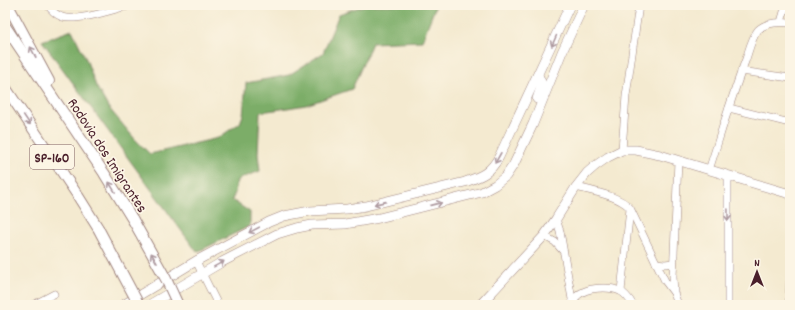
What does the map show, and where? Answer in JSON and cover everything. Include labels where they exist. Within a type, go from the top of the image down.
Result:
[{"type":"highway","points":[[8,5],[79,136]]},
{"type":"highway","name":"Rodovia dos Imigrantes","points":[[5,26],[104,173],[133,220],[166,279],[178,305]]},
{"type":"highway","name":"SP-160","points":[[5,88],[98,228],[139,305]]},
{"type":"main road","points":[[123,305],[196,261],[269,222],[284,216],[310,211],[347,209],[366,206],[465,182],[478,178],[486,173],[494,166],[499,157],[570,5]]},
{"type":"main road","points":[[149,305],[203,273],[274,236],[297,228],[312,225],[355,223],[379,218],[482,192],[495,184],[506,176],[514,164],[533,124],[553,74],[584,5]]},
{"type":"main road","points":[[533,124],[534,106],[542,84],[538,75]]},
{"type":"main road","points":[[480,305],[544,236],[587,173],[595,166],[622,150],[636,150],[678,161],[790,194]]},
{"type":"main road","points":[[325,225],[322,218],[324,214],[350,214],[359,211],[366,206]]},
{"type":"main road","points":[[274,236],[280,230],[312,222],[314,216],[310,211]]},
{"type":"street","points":[[48,5],[55,13],[62,17],[70,18],[84,17],[131,5]]},
{"type":"street","points":[[622,150],[626,96],[639,5]]},
{"type":"street","points":[[781,22],[786,5]]},
{"type":"street","points":[[709,170],[754,36],[762,27],[768,24],[781,22],[790,23]]},
{"type":"street","points":[[741,71],[790,78]]},
{"type":"street","points":[[729,108],[790,123]]},
{"type":"street","points":[[678,161],[673,263],[674,293],[678,305]]},
{"type":"street","points":[[728,176],[728,305]]},
{"type":"street","points":[[576,187],[618,199],[627,204],[665,281],[674,293]]},
{"type":"street","points":[[621,291],[630,208]]},
{"type":"street","points":[[556,219],[560,232],[573,305]]},
{"type":"street","points":[[544,236],[555,242],[563,251]]},
{"type":"street","points":[[196,261],[218,305]]},
{"type":"street","points":[[656,263],[673,263]]},
{"type":"street","points":[[790,279],[790,305]]},
{"type":"street","points":[[573,305],[577,297],[582,293],[593,289],[604,288],[621,291],[633,305]]},
{"type":"street","points":[[33,305],[54,294]]},
{"type":"green space","points":[[365,5],[436,5],[422,41],[372,43],[352,89],[306,105],[260,112],[258,154],[260,171],[237,180],[235,193],[232,200],[250,212],[250,226],[197,252],[42,41],[72,30],[86,59],[96,86],[108,107],[134,138],[150,154],[218,138],[240,123],[243,115],[246,83],[289,75],[323,53],[339,14]]}]
